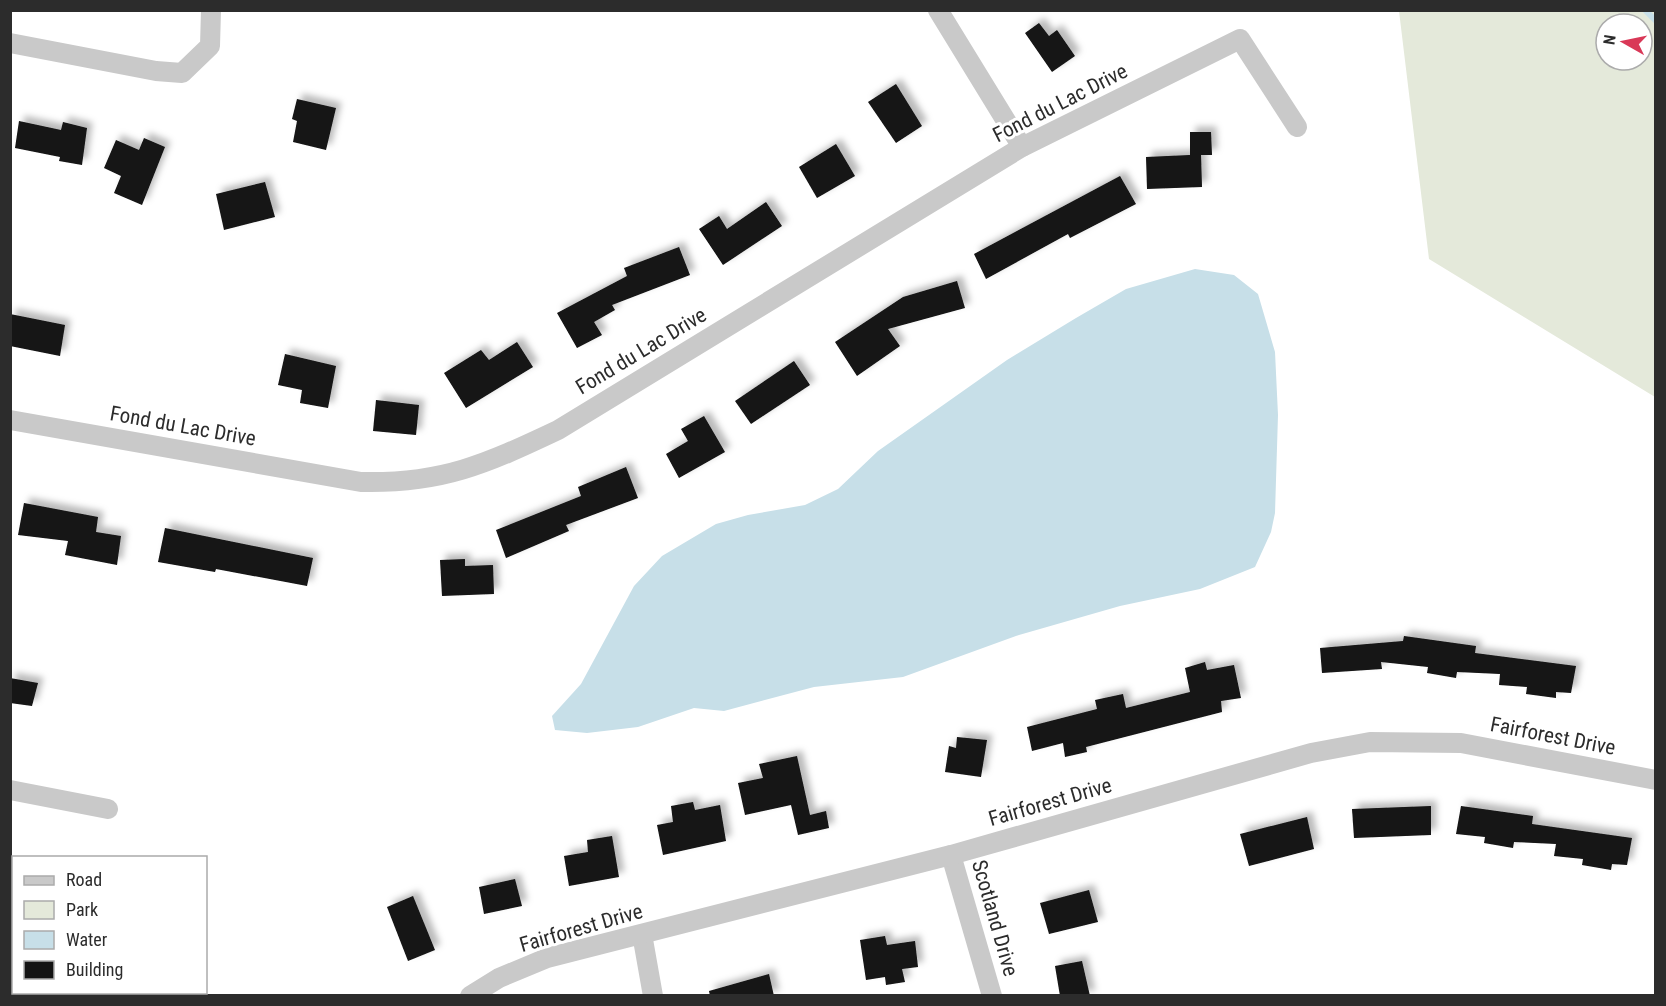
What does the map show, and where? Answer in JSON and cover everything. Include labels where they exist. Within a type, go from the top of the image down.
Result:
[{"type":"street","points":[[10,44],[156,70],[183,72],[210,46],[212,10]]},
{"type":"street","points":[[938,10],[1022,147]]},
{"type":"street","name":"Fond du Lac Drive","points":[[10,420],[351,481],[391,483],[451,475],[485,464],[558,430],[1022,147],[1240,39],[1297,127]]},
{"type":"street","name":"Fairforest Drive","points":[[470,996],[499,978],[547,958],[951,855],[1311,753],[1371,742],[1461,743],[1656,780]]},
{"type":"street","points":[[10,790],[108,809]]},
{"type":"street","name":"Scotland Drive","points":[[951,855],[992,996]]},
{"type":"street","points":[[642,934],[654,996]]},
{"type":"green space","points":[[1399,11],[1655,11],[1655,397],[1429,259]]},
{"type":"water","points":[[1195,269],[1234,275],[1258,294],[1275,352],[1278,415],[1275,513],[1271,532],[1255,567],[1200,589],[1120,606],[1019,635],[903,677],[814,687],[724,711],[694,708],[638,727],[587,733],[555,730],[552,716],[581,684],[634,586],[662,556],[716,524],[748,515],[805,505],[838,489],[878,451],[1007,360],[1126,289]]},
{"type":"building","points":[[1039,23],[1049,36],[1057,30],[1075,56],[1052,72],[1025,33]]},
{"type":"building","points":[[896,84],[922,126],[896,143],[868,102]]},
{"type":"building","points":[[297,99],[336,108],[326,150],[293,142],[297,121],[292,119]]},
{"type":"building","points":[[19,121],[61,130],[63,122],[87,128],[82,165],[59,161],[60,157],[15,148]]},
{"type":"building","points":[[1190,132],[1211,132],[1212,155],[1201,155],[1202,187],[1147,189],[1146,157],[1190,155]]},
{"type":"building","points":[[144,138],[165,147],[142,205],[114,193],[121,176],[104,168],[116,140],[139,150]]},
{"type":"building","points":[[836,144],[855,176],[817,198],[799,167]]},
{"type":"building","points":[[1120,176],[1136,204],[1070,238],[1068,234],[986,279],[974,254]]},
{"type":"building","points":[[265,182],[275,217],[224,230],[216,194]]},
{"type":"building","points":[[766,202],[782,226],[723,265],[699,229],[719,216],[727,229]]},
{"type":"building","points":[[679,247],[690,275],[612,305],[615,310],[594,322],[602,335],[577,348],[557,313],[627,276],[624,268]]},
{"type":"building","points":[[957,281],[965,308],[888,329],[900,346],[857,376],[835,342],[903,297]]},
{"type":"building","points":[[10,314],[65,325],[60,356],[10,346]]},
{"type":"building","points":[[517,342],[533,367],[466,408],[444,373],[481,350],[489,360]]},
{"type":"building","points":[[285,354],[336,366],[328,408],[300,403],[302,390],[278,385]]},
{"type":"building","points":[[794,361],[810,385],[751,424],[735,401]]},
{"type":"building","points":[[376,400],[419,405],[416,435],[373,431]]},
{"type":"building","points":[[704,416],[725,452],[679,478],[666,454],[688,441],[681,429]]},
{"type":"building","points":[[626,467],[638,498],[566,525],[569,531],[506,558],[496,530],[581,496],[578,487]]},
{"type":"building","points":[[24,503],[98,517],[96,532],[121,536],[117,565],[65,555],[68,541],[18,535]]},
{"type":"building","points":[[165,528],[313,558],[307,586],[216,569],[215,572],[158,562]]},
{"type":"building","points":[[465,559],[465,566],[493,565],[494,594],[442,596],[440,560]]},
{"type":"building","points":[[1404,636],[1476,646],[1475,653],[1576,666],[1571,693],[1556,692],[1556,698],[1526,694],[1527,687],[1499,685],[1500,674],[1457,672],[1456,678],[1427,673],[1428,667],[1381,662],[1382,669],[1322,673],[1320,648],[1403,641]]},
{"type":"building","points":[[1205,662],[1207,670],[1234,665],[1241,698],[1221,701],[1222,712],[1086,747],[1087,752],[1065,757],[1063,743],[1032,751],[1027,727],[1097,709],[1095,700],[1123,694],[1126,708],[1190,692],[1185,668]]},
{"type":"building","points":[[10,678],[38,683],[32,706],[10,703]]},
{"type":"building","points":[[957,737],[987,740],[981,777],[945,772],[949,746],[956,748]]},
{"type":"building","points":[[797,756],[810,815],[826,811],[829,828],[798,835],[791,805],[745,815],[738,783],[763,778],[759,764]]},
{"type":"building","points":[[693,802],[695,810],[720,805],[726,841],[663,855],[657,825],[673,822],[671,806]]},
{"type":"building","points":[[1431,806],[1431,835],[1354,838],[1352,809]]},
{"type":"building","points":[[1461,806],[1533,816],[1532,824],[1632,838],[1627,865],[1612,864],[1611,870],[1582,865],[1583,859],[1554,856],[1556,844],[1514,842],[1513,848],[1484,843],[1485,837],[1456,834]]},
{"type":"building","points":[[1307,817],[1314,849],[1249,866],[1240,834]]},
{"type":"building","points":[[612,836],[619,877],[569,886],[564,856],[588,852],[587,840]]},
{"type":"building","points":[[515,879],[522,906],[484,914],[479,887]]},
{"type":"building","points":[[1089,890],[1098,922],[1049,934],[1040,903]]},
{"type":"building","points":[[413,896],[435,950],[408,961],[387,907]]},
{"type":"building","points":[[885,936],[887,945],[915,941],[918,967],[902,969],[905,982],[886,985],[885,977],[866,980],[860,940]]},
{"type":"building","points":[[1082,961],[1090,996],[1060,996],[1055,966]]},
{"type":"building","points":[[769,974],[774,996],[710,996],[709,991]]},
{"type":"waterway","points":[[1645,10],[1656,21]]}]
